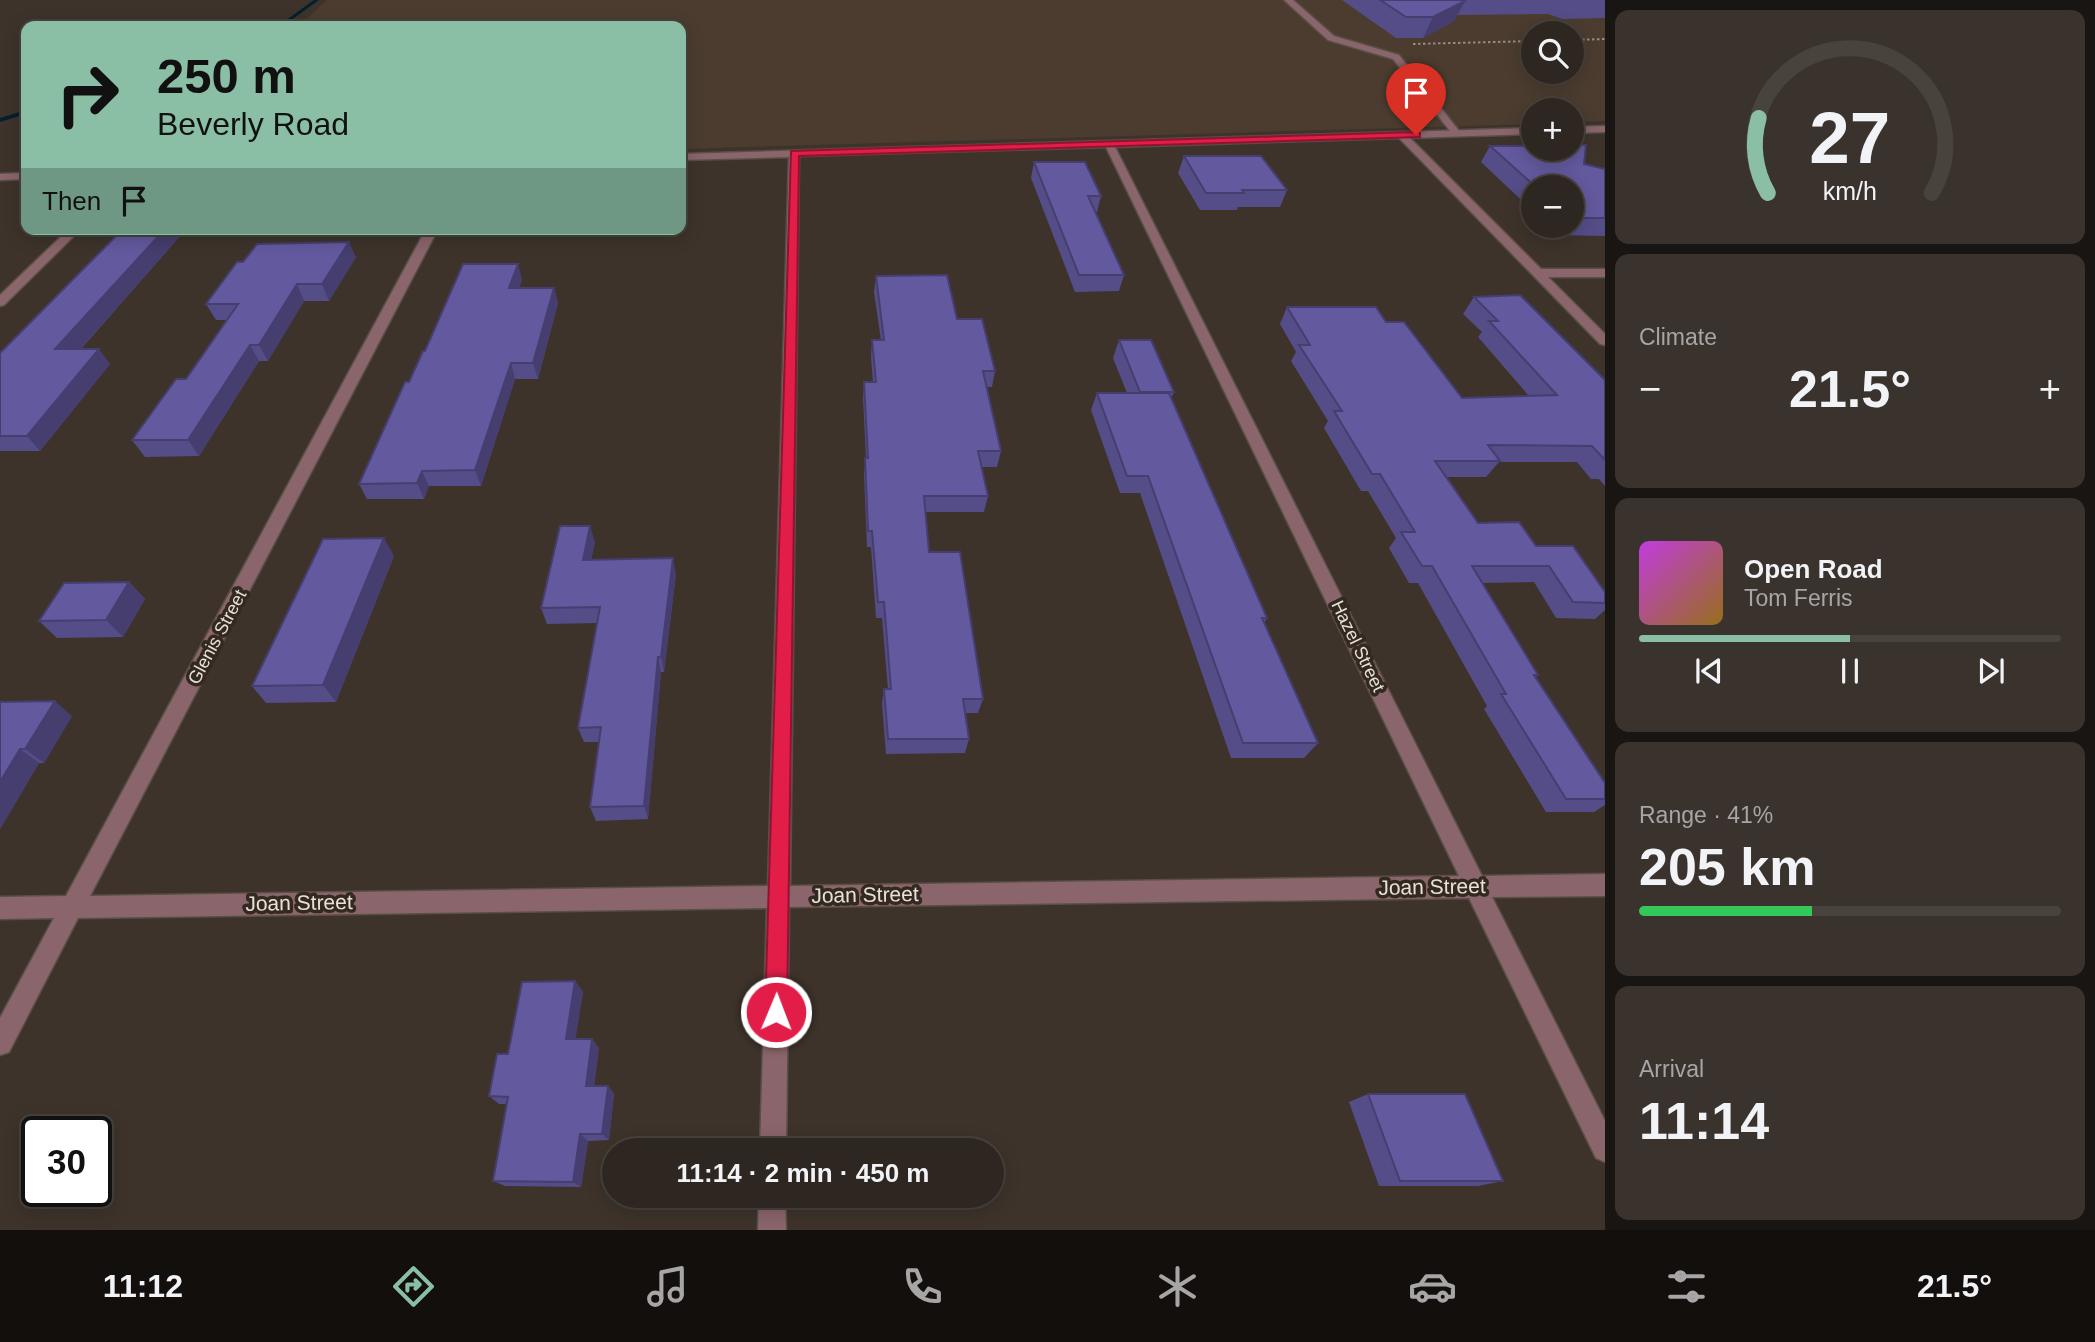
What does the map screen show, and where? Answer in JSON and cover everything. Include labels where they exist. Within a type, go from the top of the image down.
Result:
[{"type":"street","points":[[1288,0],[1331,38],[1396,57],[1457,134]]},
{"type":"street","points":[[1584,130],[1605,129]]},
{"type":"street","points":[[686,157],[1521,131]]},
{"type":"street","points":[[1402,135],[1605,341]]},
{"type":"street","name":"Hazel Street","points":[[1109,144],[1605,1149]]},
{"type":"street","points":[[773,1138],[794,153]]},
{"type":"street","points":[[0,177],[21,176]]},
{"type":"street","points":[[0,302],[70,235]]},
{"type":"street","name":"Glenis Street","points":[[0,1043],[429,235]]},
{"type":"street","points":[[1536,273],[1605,273]]},
{"type":"street","name":"Joan Street","points":[[0,908],[1605,885]]},
{"type":"street","points":[[772,1208],[772,1230]]},
{"type":"path","points":[[1584,40],[1605,39]]},
{"type":"path","points":[[1411,44],[1521,41]]},
{"type":"shaded area","points":[[327,0],[1605,0],[1605,121],[1584,122],[1584,98],[1521,98],[1521,124],[686,149],[686,21],[304,21]]},
{"type":"building","points":[[1380,0],[1465,1],[1433,17],[1406,17]]},
{"type":"building","points":[[1586,145],[1584,164],[1605,169],[1605,218],[1584,218],[1584,175],[1523,175],[1490,146],[1521,146],[1521,161],[1584,161]]},
{"type":"building","points":[[1184,156],[1261,156],[1287,190],[1206,193]]},
{"type":"building","points":[[1034,162],[1085,162],[1101,196],[1088,196],[1124,275],[1079,275]]},
{"type":"building","points":[[117,235],[160,235],[55,349],[99,349],[27,436],[0,436],[0,353]]},
{"type":"building","points":[[349,242],[322,284],[297,284],[259,345],[250,345],[188,440],[132,440],[176,379],[186,379],[238,304],[206,304],[237,262],[243,262],[257,244]]},
{"type":"building","points":[[463,264],[518,264],[509,288],[554,288],[533,363],[511,363],[475,470],[422,471],[417,483],[359,484],[405,382],[409,382],[425,351]]},
{"type":"building","points":[[947,275],[957,319],[982,319],[995,371],[983,371],[1001,451],[978,451],[988,496],[924,496],[929,552],[960,552],[983,699],[963,699],[969,739],[888,739],[884,689],[891,689],[884,602],[878,602],[872,531],[868,531],[865,458],[868,458],[864,382],[876,382],[872,340],[884,340],[876,276]]},
{"type":"building","points":[[1520,295],[1605,380],[1605,460],[1592,446],[1488,445],[1500,461],[1435,461],[1478,523],[1519,522],[1536,546],[1573,546],[1605,592],[1605,603],[1573,602],[1549,566],[1472,566],[1538,675],[1534,675],[1605,783],[1605,799],[1566,799],[1501,694],[1506,694],[1432,566],[1422,566],[1401,532],[1415,532],[1380,474],[1372,474],[1334,411],[1342,411],[1299,345],[1310,345],[1287,307],[1376,307],[1386,322],[1404,322],[1462,398],[1557,395],[1489,321],[1498,321],[1474,297]]},
{"type":"building","points":[[1119,340],[1151,340],[1174,392],[1140,392]]},
{"type":"building","points":[[1097,393],[1169,393],[1267,618],[1262,618],[1318,743],[1243,743],[1148,476],[1127,476]]},
{"type":"building","points":[[560,526],[590,526],[583,560],[673,558],[661,657],[658,657],[644,806],[590,807],[601,727],[578,728],[600,607],[541,608]]},
{"type":"building","points":[[384,538],[323,685],[252,686],[323,539]]},
{"type":"building","points":[[129,582],[106,620],[39,621],[64,583]]},
{"type":"building","points":[[55,701],[25,749],[20,749],[0,782],[0,702]]},
{"type":"building","points":[[575,981],[566,1039],[592,1039],[586,1086],[608,1086],[602,1134],[580,1134],[573,1182],[493,1181],[508,1097],[489,1096],[497,1054],[508,1054],[522,982]]},
{"type":"building","points":[[1368,1094],[1465,1094],[1503,1181],[1400,1181]]},
{"type":"waterway","points":[[287,21],[317,0]]},
{"type":"waterway","points":[[0,120],[21,114]]},
{"type":"route","points":[[776,1012],[794,153],[1416,135]]}]
